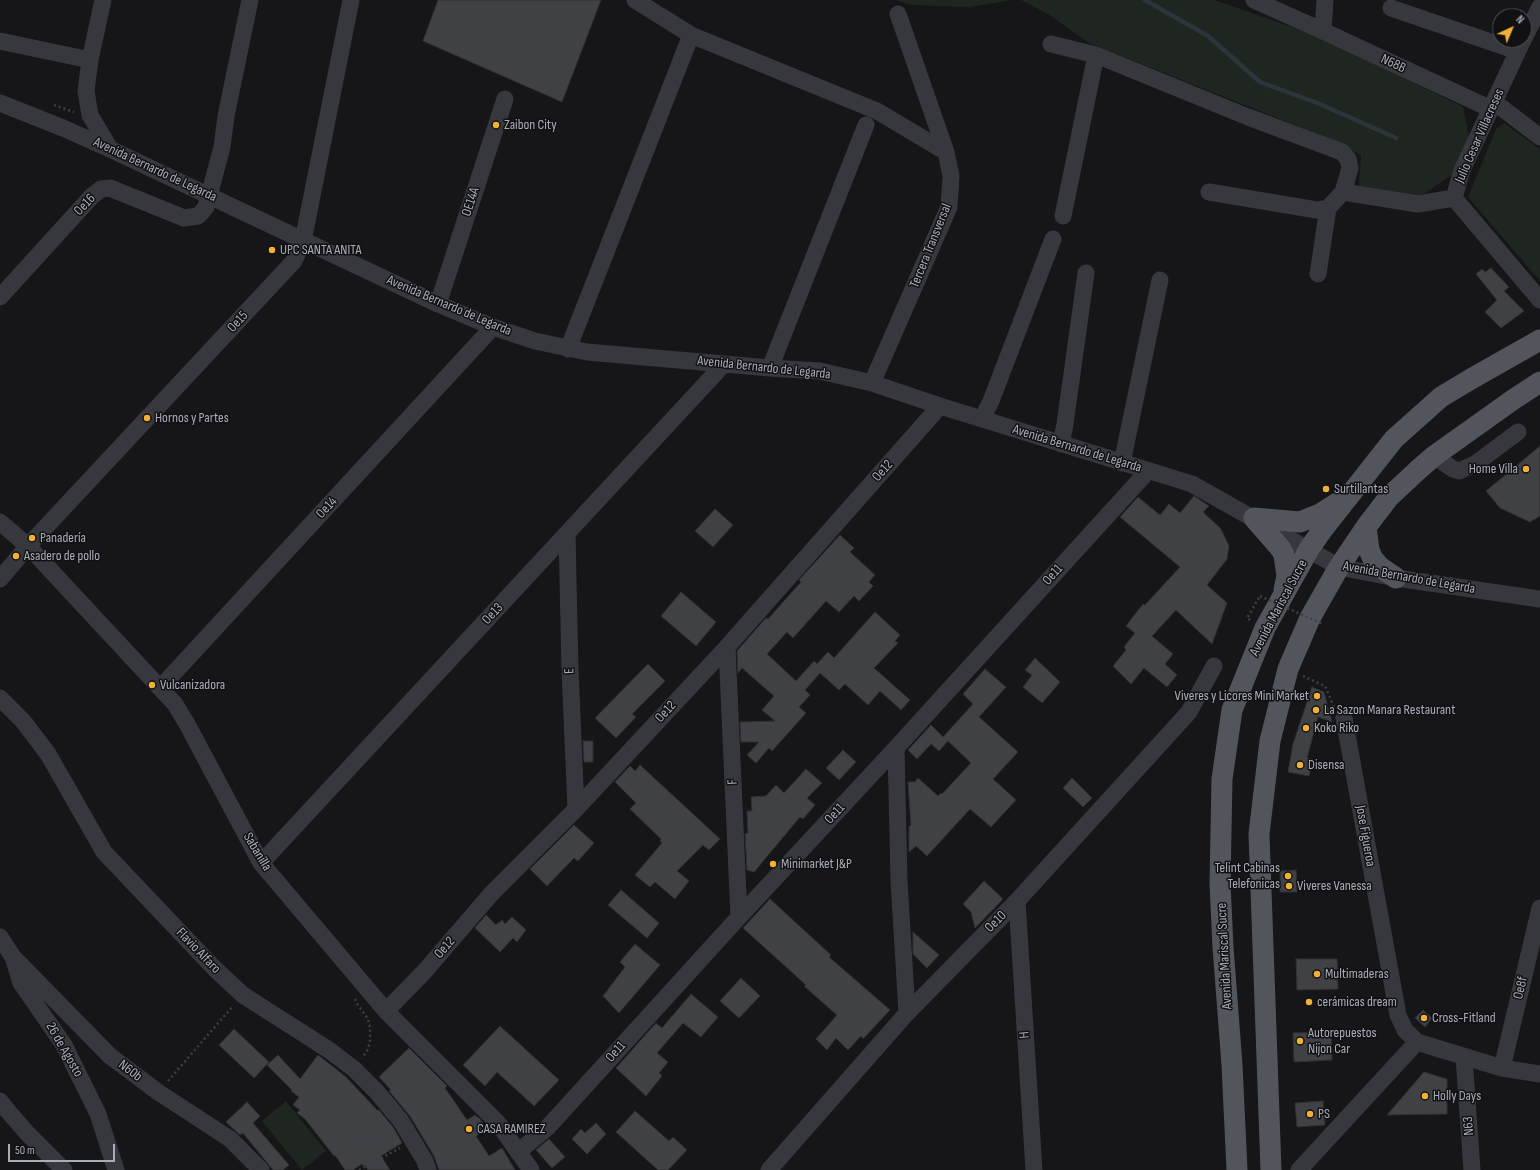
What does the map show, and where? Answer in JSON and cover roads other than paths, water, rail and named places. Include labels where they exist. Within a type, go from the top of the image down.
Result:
[{"type":"main road","name":"Avenida Mariscal Sucre","points":[[1237,1170],[1232,1066],[1222,939],[1220,884],[1222,779],[1232,710],[1265,628],[1310,549],[1323,529],[1394,439],[1441,397],[1540,340]]},
{"type":"main road","points":[[1271,1170],[1259,834],[1270,741],[1288,669],[1310,618],[1339,567],[1366,527],[1389,497],[1434,456],[1540,382]]},
{"type":"main road","points":[[1254,518],[1294,522],[1306,520],[1329,509],[1355,489]]},
{"type":"main road","points":[[1254,518],[1281,549],[1284,556],[1287,576],[1284,594]]},
{"type":"main road","points":[[1366,527],[1369,550],[1373,559],[1380,567],[1396,578]]},
{"type":"main road","points":[[1232,1066],[1267,1066]]},
{"type":"main road","points":[[1235,1134],[1269,1131]]},
{"type":"street","points":[[103,0],[90,60],[86,91],[90,115],[110,149]]},
{"type":"street","points":[[209,195],[222,147],[226,116],[250,0]]},
{"type":"street","name":"Oe15","points":[[0,579],[28,546],[288,270],[294,261],[303,241],[352,0]]},
{"type":"street","points":[[635,0],[691,35],[877,111],[946,152]]},
{"type":"street","name":"N68B","points":[[1254,0],[1492,106],[1540,136]]},
{"type":"street","points":[[1323,31],[1325,0]]},
{"type":"street","name":"Julio Cesar Villacreses","points":[[1532,23],[1540,7]]},
{"type":"street","points":[[1391,8],[1492,35]]},
{"type":"street","name":"Tercera Transversal","points":[[872,383],[949,207],[951,176],[946,152],[898,14]]},
{"type":"street","points":[[568,349],[691,35]]},
{"type":"street","points":[[0,42],[90,60]]},
{"type":"street","points":[[1051,44],[1096,55],[1248,117],[1342,152],[1348,158],[1350,168],[1343,192],[1328,208],[1318,274]]},
{"type":"street","name":"Julio Cesar Villacreses","points":[[1520,48],[1462,170],[1454,198],[1540,300]]},
{"type":"street","points":[[1063,216],[1096,55]]},
{"type":"street","name":"OE14A","points":[[438,304],[505,99]]},
{"type":"street","name":"Avenida Bernardo de Legarda","points":[[0,103],[63,128],[110,149],[303,241],[493,328],[535,341],[587,352],[820,371],[872,383],[940,406],[1192,484],[1310,549],[1339,567],[1396,578],[1540,600]]},
{"type":"street","points":[[770,368],[866,126]]},
{"type":"street","name":"Oe16","points":[[0,297],[92,196],[101,189],[110,188],[184,218],[198,216],[206,207],[209,195]]},
{"type":"street","points":[[1209,192],[1317,210],[1328,208]]},
{"type":"street","points":[[1343,192],[1418,204],[1454,198]]},
{"type":"street","points":[[982,419],[991,401],[1053,239]]},
{"type":"street","points":[[1061,444],[1086,273]]},
{"type":"street","points":[[1122,463],[1160,280]]},
{"type":"street","name":"Oe14","points":[[160,688],[493,328]]},
{"type":"street","name":"Oe13","points":[[261,863],[724,364]]},
{"type":"street","name":"Oe12","points":[[386,1011],[424,972],[492,893],[576,809],[727,647],[940,406]]},
{"type":"street","points":[[1434,456],[1453,469],[1459,471],[1467,469],[1518,432]]},
{"type":"street","name":"Oe11","points":[[518,1152],[548,1127],[739,916],[896,748],[1148,471]]},
{"type":"street","name":"Sabanilla","points":[[0,522],[28,546],[175,704],[261,863],[386,1011],[498,1123],[531,1170]]},
{"type":"street","name":"E","points":[[567,534],[570,670],[576,809]]},
{"type":"street","name":"F","points":[[727,647],[739,916]]},
{"type":"street","name":"Oe10","points":[[769,1170],[907,1013],[1017,901],[1189,712],[1214,666]]},
{"type":"street","name":"Flavio Alfaro","points":[[0,698],[23,721],[48,754],[104,852],[208,962],[243,995],[328,1050],[354,1069],[377,1092],[400,1119],[428,1170]]},
{"type":"street","name":"Jose Figueroa","points":[[1344,718],[1398,1015],[1405,1030],[1416,1042]]},
{"type":"street","points":[[896,748],[899,881],[907,1013]]},
{"type":"street","name":"H","points":[[1017,901],[1034,1170]]},
{"type":"street","name":"Oe8f","points":[[1502,1068],[1540,908]]},
{"type":"street","name":"26 de Agosto","points":[[0,937],[13,957],[22,983],[64,1045],[95,1108],[116,1170]]},
{"type":"street","name":"N60b","points":[[13,957],[110,1056],[158,1092],[230,1139],[261,1170]]},
{"type":"street","points":[[1299,1170],[1416,1042],[1502,1068],[1540,1074]]},
{"type":"street","name":"N63","points":[[1464,1057],[1472,1170]]},
{"type":"street","points":[[0,1101],[22,1127],[64,1170]]},
{"type":"waterway","points":[[1145,0],[1208,36],[1260,82],[1320,104],[1396,138]]},
{"type":"place","name":"Zaibon City","points":[[496,125]]},
{"type":"place","name":"UPC SANTA ANITA","points":[[272,250]]},
{"type":"place","name":"Hornos y Partes","points":[[147,418]]},
{"type":"place","name":"Home Villa","points":[[1526,469]]},
{"type":"place","name":"Surtillantas","points":[[1326,489]]},
{"type":"place","name":"Panadería","points":[[32,538]]},
{"type":"place","name":"Asadero de pollo","points":[[16,556]]},
{"type":"place","name":"Vulcanizadora","points":[[152,685]]},
{"type":"place","name":"Viveres y Licores Mini Market","points":[[1317,696]]},
{"type":"place","name":"La Sazon Manara Restaurant","points":[[1316,710]]},
{"type":"place","name":"Koko Riko","points":[[1306,728]]},
{"type":"place","name":"Disensa","points":[[1300,765]]},
{"type":"place","name":"Minimarket J&P","points":[[773,864]]},
{"type":"place","name":"Telint Cabinas Telefonicas","points":[[1288,876]]},
{"type":"place","name":"Viveres Vanessa","points":[[1289,886]]},
{"type":"place","name":"Multimaderas","points":[[1317,974]]},
{"type":"place","name":"cerámicas dream","points":[[1309,1002]]},
{"type":"place","name":"Cross-Fitland","points":[[1424,1018]]},
{"type":"place","name":"Autorepuestos Nijon Car","points":[[1300,1041]]},
{"type":"place","name":"Holly Days","points":[[1425,1096]]},
{"type":"place","name":"PS","points":[[1310,1114]]},
{"type":"place","name":"CASA RAMIREZ","points":[[469,1129]]}]
